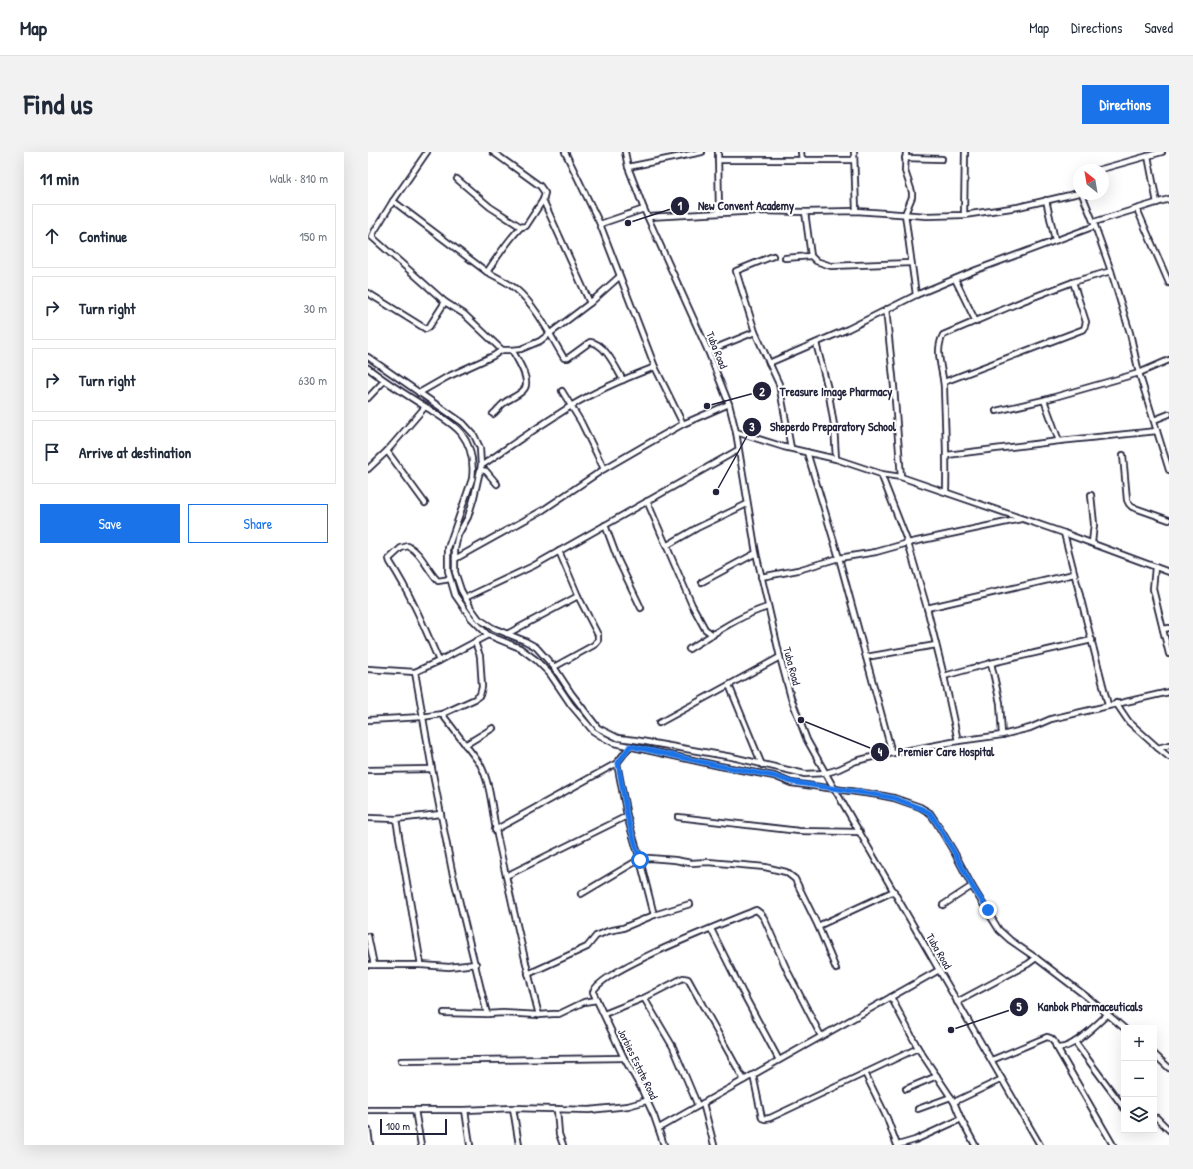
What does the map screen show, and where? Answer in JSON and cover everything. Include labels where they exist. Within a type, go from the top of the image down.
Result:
[{"type":"street","points":[[427,152],[393,201],[372,237],[445,302],[464,314],[502,350]]},
{"type":"street","points":[[487,272],[503,251],[510,238],[521,226],[526,226],[543,200],[545,193],[540,186],[493,152]]},
{"type":"street","points":[[565,152],[600,224],[654,367],[683,424]]},
{"type":"street","name":"Tuba Road","points":[[625,152],[628,167],[644,209],[708,351],[729,404],[736,432],[747,504],[761,577],[780,657],[798,719],[807,740],[834,788],[1040,1145]]},
{"type":"street","points":[[628,167],[671,155],[702,152]]},
{"type":"street","points":[[718,152],[719,213]]},
{"type":"street","points":[[802,152],[802,160]]},
{"type":"street","points":[[854,152],[856,211]]},
{"type":"street","points":[[906,152],[905,171],[912,192],[912,197],[905,214],[916,295]]},
{"type":"street","points":[[964,215],[965,152]]},
{"type":"street","points":[[1109,167],[1162,152]]},
{"type":"street","points":[[1148,156],[1157,203]]},
{"type":"street","points":[[905,158],[942,159]]},
{"type":"street","points":[[718,160],[854,160]]},
{"type":"street","points":[[457,180],[490,207],[521,226]]},
{"type":"street","points":[[648,217],[759,211],[856,211],[927,216],[964,215],[1018,207],[1073,194]]},
{"type":"street","points":[[769,363],[848,329],[916,295],[955,279],[1094,224],[1169,199]]},
{"type":"street","points":[[543,200],[590,303]]},
{"type":"street","points":[[1046,200],[1055,240]]},
{"type":"street","points":[[1084,200],[1111,271],[1130,333],[1139,373],[1169,469]]},
{"type":"street","points":[[393,201],[487,272],[502,279],[516,289],[534,310],[564,358],[590,342],[597,344],[607,353],[623,380]]},
{"type":"street","points":[[600,224],[644,209]]},
{"type":"street","points":[[1137,209],[1169,283]]},
{"type":"street","points":[[805,212],[811,256],[816,261],[831,266],[911,263]]},
{"type":"street","points":[[772,256],[736,271],[755,332],[779,384],[792,448]]},
{"type":"street","points":[[785,258],[811,256]]},
{"type":"street","points":[[946,492],[947,455],[944,382],[939,360],[939,351],[943,335],[1022,301],[1073,282],[1111,271]]},
{"type":"street","points":[[419,393],[447,377],[493,356],[502,350],[522,349],[540,341],[590,303],[619,277]]},
{"type":"street","points":[[955,279],[976,322]]},
{"type":"street","points":[[944,382],[1084,329],[1086,322],[1073,282]]},
{"type":"street","points":[[368,294],[426,329],[429,328],[445,302]]},
{"type":"street","points":[[886,310],[901,477]]},
{"type":"street","points":[[708,351],[755,332]]},
{"type":"street","points":[[816,343],[828,389],[834,425],[836,459]]},
{"type":"street","points":[[493,414],[504,402],[525,388],[525,375],[512,350]]},
{"type":"street","points":[[368,357],[463,424],[474,435],[480,448],[481,468],[468,517],[458,536],[455,549],[455,572],[461,590],[471,608],[479,619],[493,628],[536,647],[554,667],[571,693],[598,728],[618,738],[732,757],[806,774],[826,773],[839,769],[856,760],[958,741],[1002,735],[1030,728],[1051,719],[1169,692]]},
{"type":"street","points":[[996,411],[1044,400],[1139,373],[1169,360]]},
{"type":"street","points":[[481,468],[532,430],[572,406],[623,380],[654,367]]},
{"type":"street","points":[[368,368],[384,381],[451,424],[461,433],[470,452],[473,469],[472,479],[448,548],[448,571],[455,595],[471,618],[488,635],[520,648],[536,660],[550,674],[571,705],[593,731],[614,743],[774,776],[791,782],[894,798],[930,813],[999,930],[1121,1025]]},
{"type":"street","points":[[368,398],[384,381]]},
{"type":"street","points":[[562,391],[581,422],[604,469]]},
{"type":"street","points":[[1044,400],[1059,441]]},
{"type":"street","points":[[455,559],[543,510],[604,469],[683,424],[729,404]]},
{"type":"street","points":[[368,470],[425,407]]},
{"type":"street","points":[[1154,420],[1169,414]]},
{"type":"street","points":[[947,455],[1157,431]]},
{"type":"street","points":[[736,432],[836,459],[881,474],[901,477],[1064,533],[1169,572]]},
{"type":"street","points":[[387,450],[425,503]]},
{"type":"street","points":[[465,598],[502,582],[533,566],[738,450]]},
{"type":"street","points":[[807,452],[839,558],[892,753]]},
{"type":"street","points":[[1123,454],[1127,500],[1129,504],[1169,520]]},
{"type":"street","points":[[481,468],[486,471],[497,484]]},
{"type":"street","points":[[881,474],[908,543],[927,608],[958,741]]},
{"type":"street","points":[[1091,495],[1094,524],[1092,544]]},
{"type":"street","points":[[647,501],[692,605],[705,629],[713,635]]},
{"type":"street","points":[[666,546],[697,528],[747,504]]},
{"type":"street","points":[[761,577],[798,570],[839,558],[876,552],[908,543],[1021,519]]},
{"type":"street","points":[[606,525],[618,560],[641,608]]},
{"type":"street","points":[[1064,533],[1108,705]]},
{"type":"street","points":[[439,661],[415,605],[404,582],[390,562],[390,557],[401,548],[408,546],[420,556],[438,581],[450,580]]},
{"type":"street","points":[[554,667],[594,645],[598,640],[598,635],[578,596],[559,551]]},
{"type":"street","points":[[702,582],[756,553]]},
{"type":"street","points":[[1155,567],[1153,588],[1169,654]]},
{"type":"street","points":[[927,608],[1074,574]]},
{"type":"street","points":[[507,634],[578,596]]},
{"type":"street","points":[[689,649],[749,615],[768,607]]},
{"type":"street","points":[[1163,629],[1169,628]]},
{"type":"street","points":[[368,669],[415,672],[488,635]]},
{"type":"street","points":[[944,676],[991,663],[1092,640]]},
{"type":"street","points":[[368,720],[422,717],[442,714],[475,699],[480,695],[482,687],[480,656],[475,642]]},
{"type":"street","points":[[866,657],[936,645]]},
{"type":"street","points":[[659,723],[780,657]]},
{"type":"street","points":[[991,663],[1000,703],[1002,735]]},
{"type":"street","points":[[415,672],[422,717],[452,871],[476,964],[487,1014]]},
{"type":"street","points":[[729,685],[762,765]]},
{"type":"street","points":[[1116,703],[1129,722],[1169,757]]},
{"type":"street","points":[[442,714],[480,764],[485,773],[495,830],[528,974],[539,1015]]},
{"type":"street","points":[[465,745],[493,728]]},
{"type":"street","points":[[1158,748],[1169,745]]},
{"type":"street","points":[[495,830],[618,763],[630,746]]},
{"type":"street","points":[[618,763],[627,816],[654,915]]},
{"type":"street","points":[[368,770],[432,769]]},
{"type":"street","points":[[368,818],[396,819],[441,814]]},
{"type":"street","points":[[506,876],[627,816]]},
{"type":"street","points":[[678,817],[799,831],[860,832]]},
{"type":"street","points":[[396,819],[421,965]]},
{"type":"street","points":[[581,894],[640,860],[649,858],[662,858],[691,863],[708,862],[765,867],[786,872],[795,879],[818,926],[836,969]]},
{"type":"street","points":[[943,905],[972,886]]},
{"type":"street","points":[[818,926],[894,891]]},
{"type":"street","points":[[528,974],[587,947],[596,936],[690,904]]},
{"type":"street","points":[[779,1060],[711,929],[756,910],[760,913],[821,1036]]},
{"type":"street","name":"Jorbies Estate Road","points":[[664,1145],[659,1128],[624,1058],[594,992],[596,987],[616,973],[639,960],[711,929]]},
{"type":"street","points":[[368,936],[374,965]]},
{"type":"street","points":[[957,1002],[1028,964],[1036,958]]},
{"type":"street","points":[[368,965],[421,965],[449,967],[476,964]]},
{"type":"street","points":[[659,1128],[939,970]]},
{"type":"street","points":[[604,1014],[644,998],[683,978],[688,979],[744,1080]]},
{"type":"street","points":[[891,997],[918,1048],[954,1102],[961,1120],[975,1145]]},
{"type":"street","points":[[644,998],[673,1047],[700,1104],[707,1115],[714,1145]]},
{"type":"street","points":[[444,1013],[559,1014],[584,1002],[597,1000]]},
{"type":"street","points":[[1056,1046],[1060,1048],[1075,1042],[1108,1014]]},
{"type":"street","points":[[992,1060],[1047,1037],[1054,1040],[1113,1145]]},
{"type":"street","points":[[1075,1042],[1121,1104]]},
{"type":"street","points":[[753,1075],[762,1118],[765,1119],[865,1074],[918,1048]]},
{"type":"street","points":[[1157,1057],[1169,1068]]},
{"type":"street","points":[[401,1061],[624,1058]]},
{"type":"street","points":[[865,1074],[887,1118],[898,1145],[922,1137],[961,1120]]},
{"type":"street","points":[[906,1089],[937,1076]]},
{"type":"street","points":[[954,1102],[1002,1079]]},
{"type":"street","points":[[918,1109],[951,1097]]},
{"type":"street","points":[[368,1110],[465,1110],[513,1108],[598,1109],[628,1106],[646,1101]]},
{"type":"street","points":[[513,1108],[519,1145]]},
{"type":"street","points":[[557,1109],[559,1134],[563,1145]]},
{"type":"street","points":[[415,1110],[421,1145]]},
{"type":"street","points":[[465,1110],[470,1145]]},
{"type":"street","points":[[1157,1118],[1168,1128]]},
{"type":"street","points":[[368,1130],[370,1145]]},
{"type":"place","name":"New Convent Academy","points":[[628,223]]},
{"type":"place","name":"Treasure Image Pharmacy","points":[[707,406]]},
{"type":"place","name":"Sheperdo Preparatory School","points":[[716,492]]},
{"type":"place","name":"Premier Care Hospital","points":[[801,720]]},
{"type":"place","name":"Kanbok Pharmaceuticals","points":[[951,1030]]},
{"type":"route","points":[[640,860],[627,816],[618,763],[630,746],[720,766],[774,776],[791,782],[894,798],[920,808],[930,813],[954,852],[972,886],[988,910]]}]
